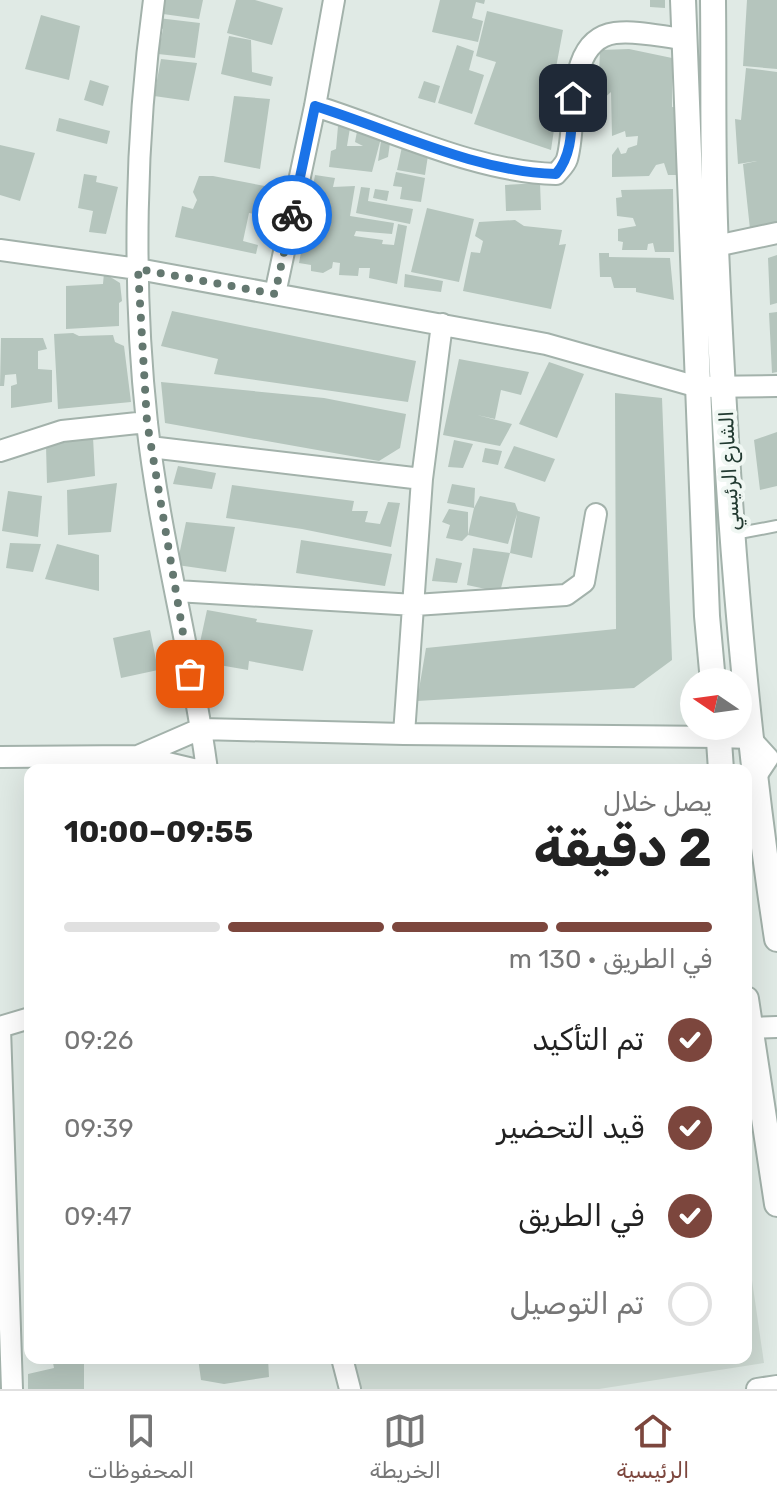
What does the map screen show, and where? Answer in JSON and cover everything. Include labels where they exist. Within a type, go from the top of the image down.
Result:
[{"type":"street","points":[[154,0],[142,83],[138,269],[147,422],[206,764]]},
{"type":"street","points":[[275,294],[334,0]]},
{"type":"street","name":"الشارع الرئيسي","points":[[683,0],[707,616],[712,668]]},
{"type":"street","name":"الشارع الرئيسي","points":[[713,0],[716,246],[732,534],[744,668]]},
{"type":"street","points":[[315,106],[460,156],[521,173],[556,174],[566,162],[578,72],[589,49],[603,36],[617,32],[684,39]]},
{"type":"street","points":[[716,246],[777,233]]},
{"type":"street","points":[[0,250],[138,269],[546,344],[698,387],[777,386]]},
{"type":"street","points":[[404,734],[422,479],[442,324]]},
{"type":"street","points":[[0,451],[62,431],[147,422]]},
{"type":"street","points":[[150,447],[422,479]]},
{"type":"street","points":[[176,591],[415,605],[566,595],[584,582],[596,514]]},
{"type":"street","points":[[138,756],[200,729],[404,734],[680,731]]},
{"type":"street","points":[[719,740],[721,764]]},
{"type":"street","name":"الشارع الرئيسي","points":[[750,740],[750,764]]},
{"type":"street","points":[[752,740],[773,759],[752,777]]},
{"type":"street","points":[[0,757],[138,756],[172,764]]},
{"type":"street","name":"الشارع الرئيسي","points":[[752,791],[777,939]]},
{"type":"street","points":[[0,1010],[5,1316],[12,1389]]},
{"type":"street","points":[[0,1026],[24,1020]]},
{"type":"street","points":[[752,1028],[777,1027]]},
{"type":"street","points":[[752,1035],[777,1204]]},
{"type":"street","points":[[344,1364],[350,1389]]},
{"type":"street","points":[[757,1389],[777,1386]]},
{"type":"lane","points":[[732,534],[777,526]]},
{"type":"shaded area","points":[[752,1280],[764,1363],[599,1389],[356,1389],[350,1364],[752,1364]]},
{"type":"building","points":[[165,0],[203,0],[199,19],[163,14]]},
{"type":"building","points":[[236,0],[255,0],[283,8],[272,45],[227,33]]},
{"type":"building","points":[[440,0],[485,0],[484,4],[476,2],[472,18],[483,21],[478,42],[432,32]]},
{"type":"building","points":[[650,0],[665,0],[665,8],[650,7]]},
{"type":"building","points":[[747,0],[777,0],[777,69],[743,66]]},
{"type":"building","points":[[487,11],[563,30],[555,73],[562,76],[551,150],[474,124],[496,62],[476,56]]},
{"type":"building","points":[[41,15],[80,26],[69,80],[25,69]]},
{"type":"building","points":[[158,18],[200,23],[195,58],[158,54],[163,29],[155,25]]},
{"type":"building","points":[[229,36],[251,40],[252,72],[273,77],[271,86],[221,74]]},
{"type":"building","points":[[457,45],[474,51],[469,70],[484,75],[472,114],[438,103]]},
{"type":"building","points":[[629,49],[672,58],[672,107],[682,108],[685,175],[668,175],[664,163],[656,165],[649,176],[612,177],[612,155],[618,147],[621,154],[637,145],[638,136],[626,137],[625,131],[612,136],[611,92],[602,100],[598,99],[600,50]]},
{"type":"building","points":[[161,59],[197,63],[189,101],[154,96]]},
{"type":"building","points":[[746,68],[777,72],[777,222],[750,229],[743,164],[757,161],[738,164],[735,119],[741,120]]},
{"type":"building","points":[[90,80],[109,86],[103,106],[84,100]]},
{"type":"building","points":[[424,81],[440,86],[435,103],[418,98]]},
{"type":"building","points":[[234,96],[270,99],[260,169],[224,162]]},
{"type":"building","points":[[59,118],[110,131],[107,144],[56,131]]},
{"type":"building","points":[[338,126],[350,128],[347,146],[363,146],[355,142],[358,126],[366,127],[366,135],[381,138],[372,172],[329,167],[331,151],[336,149]]},
{"type":"building","points":[[381,141],[390,143],[388,157],[378,161]]},
{"type":"building","points":[[403,142],[429,149],[425,175],[397,170]]},
{"type":"building","points":[[0,145],[35,153],[20,201],[0,195]]},
{"type":"building","points":[[396,172],[425,178],[421,202],[400,199],[402,187],[393,186]]},
{"type":"building","points":[[84,174],[97,176],[96,182],[118,187],[106,234],[89,232],[93,211],[78,208]]},
{"type":"building","points":[[315,175],[335,178],[333,187],[355,186],[350,216],[394,223],[392,234],[356,231],[354,236],[383,240],[382,244],[394,245],[398,224],[407,226],[397,284],[369,278],[370,268],[359,268],[358,276],[339,275],[340,263],[333,262],[332,268],[323,273],[311,271],[311,265],[299,263]]},
{"type":"building","points":[[199,176],[270,187],[268,198],[284,201],[280,219],[249,213],[243,241],[258,245],[256,254],[175,237],[182,206],[193,209],[197,200],[193,192]]},
{"type":"building","points":[[540,183],[541,210],[506,211],[505,185]]},
{"type":"building","points":[[361,187],[370,188],[368,201],[413,209],[410,224],[356,213]]},
{"type":"building","points":[[375,189],[389,191],[387,201],[373,198]]},
{"type":"building","points":[[673,189],[674,252],[655,252],[653,243],[648,244],[647,250],[622,250],[623,242],[618,241],[618,229],[636,226],[633,218],[617,216],[616,198],[622,197],[621,190]]},
{"type":"building","points":[[427,208],[474,219],[459,282],[411,272]]},
{"type":"building","points":[[515,220],[524,226],[562,230],[559,245],[566,244],[551,309],[463,291],[471,252],[480,253],[483,241],[475,236],[479,222]]},
{"type":"building","points":[[599,253],[609,253],[609,257],[670,258],[674,300],[636,292],[636,288],[614,288],[611,277],[600,277]]},
{"type":"building","points":[[777,255],[777,303],[770,305],[768,258]]},
{"type":"building","points":[[104,273],[120,283],[122,301],[119,303],[119,326],[66,329],[66,286],[103,284]]},
{"type":"building","points":[[405,274],[443,281],[441,292],[404,287]]},
{"type":"building","points":[[172,311],[416,361],[408,402],[214,374],[218,359],[161,346]]},
{"type":"building","points":[[777,312],[777,372],[772,373],[769,313]]},
{"type":"building","points":[[73,333],[79,336],[113,335],[115,342],[124,346],[131,402],[58,409],[54,334]]},
{"type":"building","points":[[1,338],[43,338],[47,349],[38,351],[38,369],[52,370],[52,402],[11,408],[11,386],[17,384],[16,374],[5,375],[4,386],[0,386]]},
{"type":"building","points":[[459,359],[529,372],[521,395],[501,390],[495,419],[477,415],[512,424],[500,446],[443,435]]},
{"type":"building","points":[[549,362],[584,374],[557,438],[519,424]]},
{"type":"building","points":[[161,382],[324,398],[406,414],[400,448],[379,461],[165,423]]},
{"type":"building","points":[[615,393],[662,398],[672,660],[634,688],[417,701],[426,648],[616,629]]},
{"type":"building","points":[[777,432],[777,486],[760,490],[754,440]]},
{"type":"building","points":[[93,437],[95,476],[47,483],[46,446]]},
{"type":"building","points":[[454,440],[473,444],[463,468],[448,467]]},
{"type":"building","points":[[514,446],[555,459],[545,482],[504,468]]},
{"type":"building","points":[[485,448],[502,451],[498,465],[482,462]]},
{"type":"building","points":[[178,466],[216,473],[212,489],[173,484]]},
{"type":"building","points":[[117,483],[111,532],[68,535],[67,490]]},
{"type":"building","points":[[452,484],[475,488],[474,508],[447,503]]},
{"type":"building","points":[[232,485],[354,501],[352,511],[368,511],[365,522],[380,524],[388,502],[400,503],[391,547],[226,518]]},
{"type":"building","points":[[8,491],[42,496],[38,537],[2,531]]},
{"type":"building","points":[[480,496],[515,503],[518,511],[540,517],[532,558],[510,553],[517,514],[508,544],[468,535]]},
{"type":"building","points":[[449,509],[468,512],[468,535],[462,541],[446,538],[450,525],[442,522]]},
{"type":"building","points":[[186,522],[235,527],[226,572],[177,565]]},
{"type":"building","points":[[301,540],[392,554],[385,586],[296,573]]},
{"type":"building","points":[[10,543],[41,544],[33,572],[6,568]]},
{"type":"building","points":[[57,544],[99,555],[99,591],[45,579]]},
{"type":"building","points":[[473,548],[510,553],[500,592],[467,585]]},
{"type":"building","points":[[436,558],[462,563],[457,583],[432,581]]},
{"type":"building","points":[[207,610],[257,619],[256,622],[313,630],[303,671],[249,661],[248,670],[196,661]]},
{"type":"building","points":[[150,630],[158,670],[121,678],[113,638]]},
{"type":"building","points":[[53,1364],[84,1364],[84,1389],[28,1389],[28,1374],[54,1368]]},
{"type":"building","points":[[199,1364],[268,1364],[269,1377],[224,1384],[201,1380]]},
{"type":"way so far","points":[[190,674],[150,447],[138,269],[275,294],[292,215]]},
{"type":"route","points":[[292,215],[315,106],[460,156],[521,173],[556,174],[566,162],[573,98]]}]
